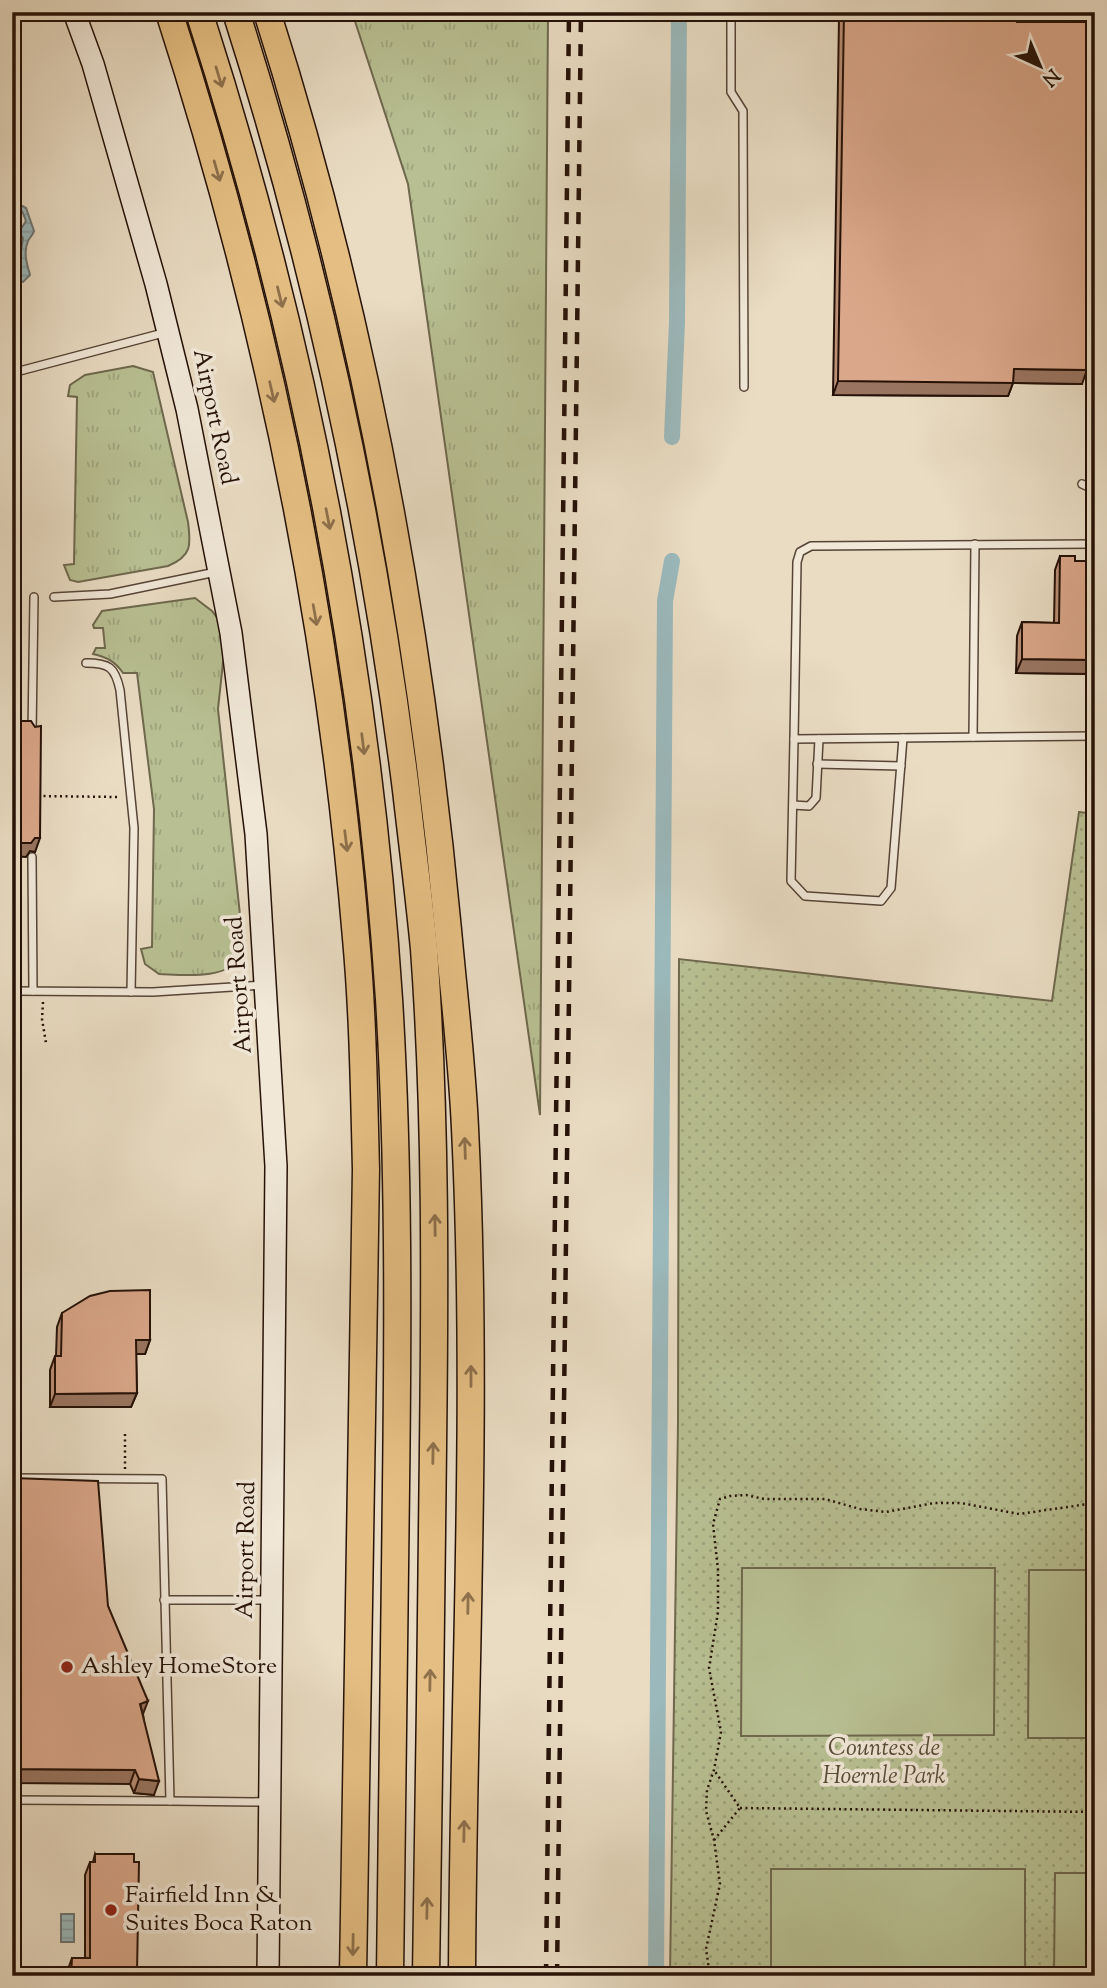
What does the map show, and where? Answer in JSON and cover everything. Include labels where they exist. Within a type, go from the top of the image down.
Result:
[{"type":"highway","points":[[169,12],[239,251],[290,477],[330,708],[356,938],[363,1050],[366,1180],[353,1976]]},
{"type":"highway","points":[[199,12],[238,140],[274,274],[318,468],[356,691],[379,881],[392,1055],[398,1229],[390,1976]]},
{"type":"highway","points":[[236,12],[294,208],[338,384],[377,591],[398,728],[424,948],[432,1096],[435,1269],[426,1976]]},
{"type":"highway","points":[[267,12],[287,74]]},
{"type":"highway","points":[[272,12],[343,281],[383,464],[422,692],[438,823],[465,1127],[471,1358],[462,1976]]},
{"type":"street","name":"Airport Road","points":[[75,12],[93,64],[187,409],[231,633],[256,834],[276,1166],[268,1976]]},
{"type":"lane","points":[[731,12],[731,92],[743,111],[744,387]]},
{"type":"lane","points":[[12,373],[168,332]]},
{"type":"lane","points":[[1082,484],[1095,490]]},
{"type":"lane","points":[[973,737],[975,544]]},
{"type":"lane","points":[[903,738],[891,888],[881,901],[805,896],[791,881],[797,562],[800,552],[811,546],[1095,544]]},
{"type":"lane","points":[[54,597],[110,594],[219,571]]},
{"type":"lane","points":[[32,735],[34,597]]},
{"type":"lane","points":[[86,663],[105,664],[118,679],[132,797],[131,992]]},
{"type":"lane","points":[[794,739],[1095,736]]},
{"type":"lane","points":[[793,805],[809,806],[816,799],[819,739]]},
{"type":"lane","points":[[817,764],[901,766]]},
{"type":"lane","points":[[32,857],[33,991]]},
{"type":"lane","points":[[12,991],[131,992],[267,985]]},
{"type":"lane","points":[[12,1478],[162,1479],[170,1801]]},
{"type":"lane","points":[[164,1600],[273,1600]]},
{"type":"lane","points":[[12,1800],[270,1802]]},
{"type":"path","points":[[32,796],[132,797]]},
{"type":"path","points":[[44,991],[42,1019],[46,1043]]},
{"type":"path","points":[[125,1434],[125,1479]]},
{"type":"path","points":[[710,1976],[706,1949],[720,1884],[706,1811],[707,1790],[714,1770],[721,1732],[709,1668],[718,1612],[718,1570],[713,1524],[720,1499],[746,1496],[764,1499],[825,1499],[860,1509],[887,1512],[934,1503],[961,1503],[1019,1514],[1095,1503]]},
{"type":"path","points":[[714,1770],[740,1808]]},
{"type":"path","points":[[740,1808],[1095,1812]]},
{"type":"path","points":[[713,1840],[740,1808]]},
{"type":"green space","points":[[352,12],[548,12],[540,1115],[408,184]]},
{"type":"green space","points":[[133,366],[153,372],[188,522],[188,549],[182,558],[168,566],[78,582],[70,580],[64,565],[74,564],[77,397],[68,396],[70,385],[85,375]]},
{"type":"green space","points":[[195,598],[218,619],[224,653],[218,709],[243,943],[239,954],[244,956],[236,964],[216,973],[159,974],[145,964],[141,949],[152,947],[154,809],[137,673],[123,673],[110,660],[93,654],[96,648],[105,648],[103,628],[94,628],[93,625],[102,611]]},
{"type":"green space","name":"Countess de Hoernle Park","points":[[1079,812],[1095,814],[1095,1976],[670,1976],[678,1423],[679,959],[1052,1001]]},
{"type":"green space","points":[[742,1568],[995,1568],[994,1735],[741,1736]]},
{"type":"green space","points":[[1029,1570],[1095,1570],[1095,1738],[1028,1738]]},
{"type":"green space","points":[[771,1869],[1025,1869],[1025,1976],[771,1976]]},
{"type":"green space","points":[[1055,1873],[1095,1873],[1095,1976],[1054,1976]]},
{"type":"water","points":[[13,201],[26,208],[34,231],[26,250],[30,275],[23,282],[12,279],[12,256],[21,251],[23,238],[19,232],[26,221],[22,211],[12,211]]},
{"type":"water","points":[[61,1914],[74,1914],[74,1942],[61,1942]]},
{"type":"building","points":[[844,12],[1017,12],[1017,22],[1093,22],[1087,370],[1014,369],[1013,383],[838,381]]},
{"type":"building","points":[[1060,556],[1075,556],[1075,561],[1095,561],[1095,660],[1022,659],[1022,622],[1059,623]]},
{"type":"building","points":[[12,721],[31,721],[35,727],[41,726],[40,838],[35,838],[31,843],[12,843]]},
{"type":"building","points":[[150,1290],[150,1340],[136,1340],[137,1393],[55,1394],[55,1356],[61,1356],[62,1313],[90,1296],[110,1291]]},
{"type":"building","name":"Ashley HomeStore","points":[[12,1478],[98,1481],[108,1606],[148,1701],[140,1704],[159,1781],[139,1779],[135,1770],[12,1769]]},
{"type":"building","name":"Fairfield Inn & Suites Boca Raton","points":[[95,1854],[134,1854],[134,1862],[139,1862],[137,1973],[120,1973],[120,1976],[71,1976],[72,1958],[90,1958],[90,1862],[95,1862]]},
{"type":"waterway","points":[[672,437],[677,322],[679,12]]},
{"type":"waterway","points":[[656,1976],[665,601],[672,561]]},
{"type":"railway","points":[[546,1976],[569,12]]},
{"type":"railway","points":[[557,1976],[581,12]]},
{"type":"place","name":"Ashley HomeStore","points":[[67,1667]]},
{"type":"place","name":"Fairfield Inn & Suites Boca Raton","points":[[111,1910]]}]
